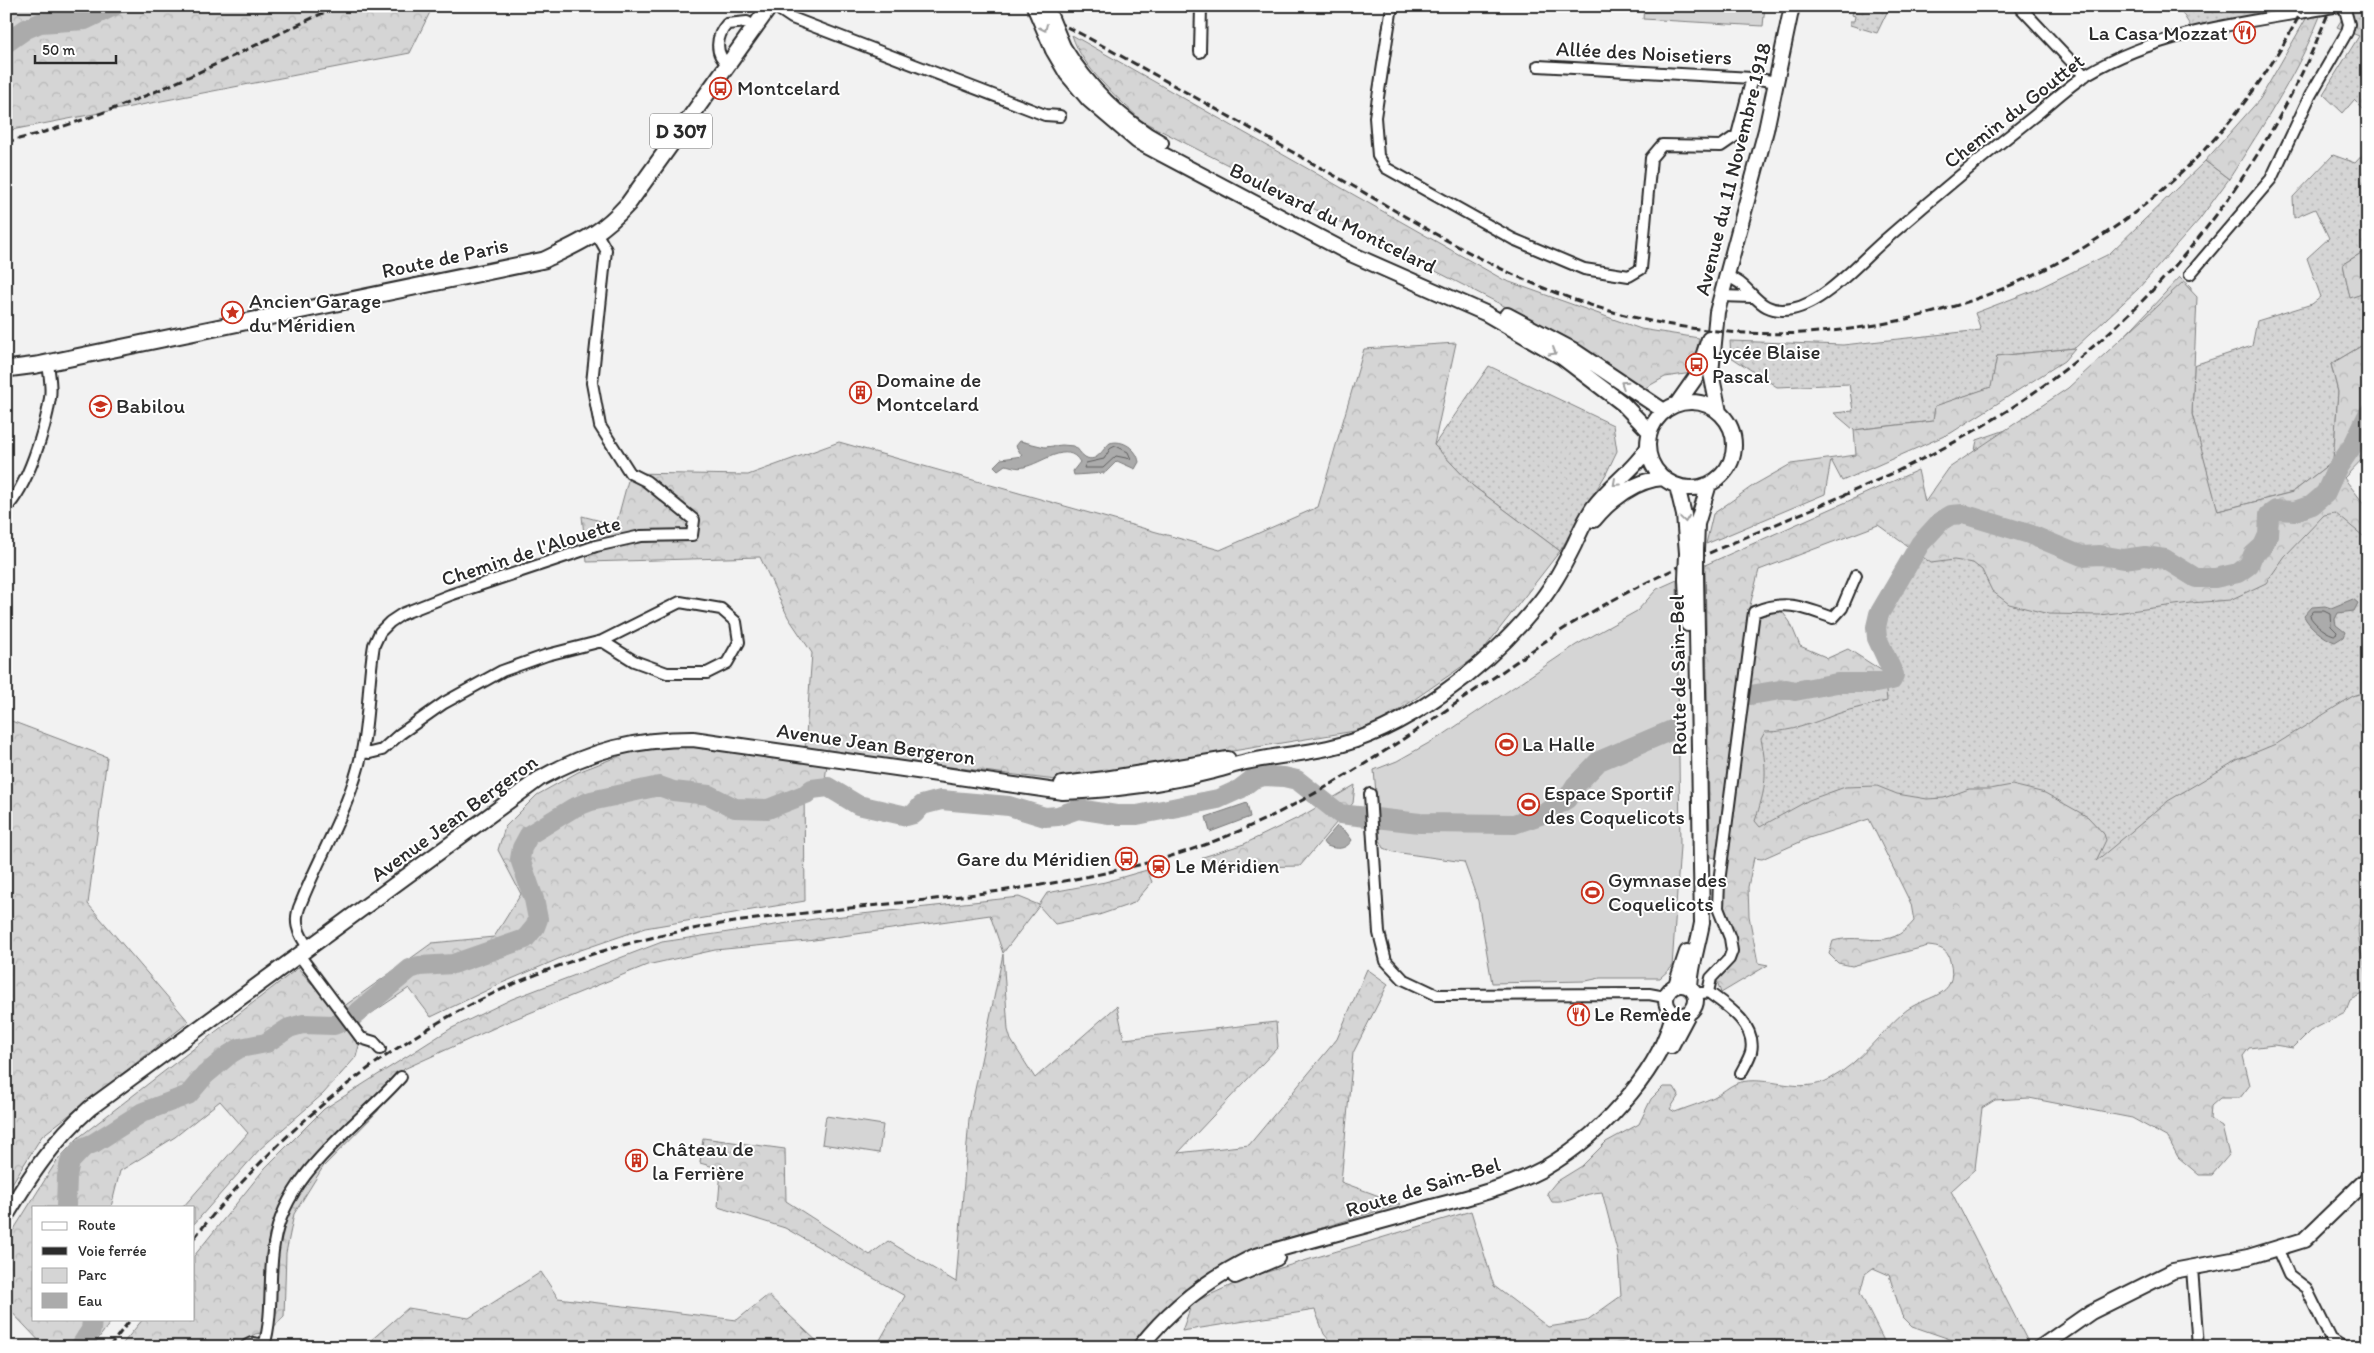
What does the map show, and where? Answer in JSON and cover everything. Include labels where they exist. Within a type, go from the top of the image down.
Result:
[{"type":"main road","name":"Boulevard du Montcelard","points":[[1034,6],[1058,48],[1096,92],[1142,133],[1354,245],[1486,304],[1573,350],[1664,411]]},
{"type":"main road","name":"Boulevard du Montcelard","points":[[1046,6],[1058,48],[1068,74],[1089,100],[1137,141],[1351,254],[1485,313],[1563,358],[1628,409],[1650,432]]},
{"type":"main road","name":"Avenue du 11 Novembre 1918","points":[[1677,404],[1696,377],[1717,312],[1777,82],[1792,6]]},
{"type":"main road","name":"Route de Paris","points":[[6,369],[42,364],[544,260],[597,234],[628,204],[756,25],[775,7]]},
{"type":"main road","name":"Avenue du 11 Novembre 1918","points":[[1717,312],[1711,373],[1719,412]]},
{"type":"main road","name":"Route de Paris","points":[[6,374],[28,370],[42,364]]},
{"type":"main road","points":[[1699,403],[1719,412],[1729,426],[1734,442],[1728,467],[1723,474],[1709,484],[1693,488],[1677,486],[1664,478],[1653,465],[1648,447],[1650,432],[1664,411],[1677,404],[1699,403]]},
{"type":"main road","name":"Avenue Jean Bergeron","points":[[6,1216],[39,1162],[67,1129],[85,1112],[539,779],[566,764],[597,752],[633,742],[661,739],[693,740],[1039,787],[1170,770],[1332,742],[1343,743],[1373,733],[1408,716],[1477,666],[1513,633],[1536,608],[1556,578],[1585,519],[1601,496],[1640,460],[1648,447]]},
{"type":"main road","name":"Avenue Jean Bergeron","points":[[1574,544],[1604,507],[1647,481],[1664,478]]},
{"type":"main road","name":"Route de Sain-Bel","points":[[1691,551],[1709,484]]},
{"type":"main road","name":"Route de Sain-Bel","points":[[1677,486],[1691,551],[1694,920],[1689,946],[1692,990]]},
{"type":"main road","points":[[1669,989],[1692,990],[1695,1005],[1688,1014],[1673,1013],[1666,1005],[1665,997],[1669,989]]},
{"type":"main road","name":"Route de Sain-Bel","points":[[1140,1347],[1156,1327],[1191,1294],[1234,1266],[1253,1257],[1488,1192],[1542,1169],[1573,1149],[1620,1107],[1640,1082],[1660,1049],[1670,1029],[1673,1013]]},
{"type":"main road","name":"Route de Sain-Bel","points":[[1151,1347],[1192,1303],[1240,1273],[1280,1257],[1513,1192],[1576,1158],[1606,1133],[1639,1097],[1654,1076],[1688,1014]]},
{"type":"main road","points":[[2041,1347],[2091,1312],[2173,1271],[2248,1257],[2304,1240],[2368,1178]]},
{"type":"main road","points":[[248,1347],[252,1345],[265,1346]]},
{"type":"street","points":[[1200,52],[1201,6]]},
{"type":"street","points":[[1392,6],[1375,117],[1378,156],[1386,168],[1513,239],[1584,269],[1629,276],[1641,269],[1652,158],[1662,145],[1721,146],[1737,134],[1752,78]]},
{"type":"street","points":[[2019,6],[2085,76]]},
{"type":"street","name":"Chemin du Gouttet","points":[[1725,276],[1740,282],[1752,297],[1774,311],[1811,304],[1829,291],[1887,238],[1998,144],[2085,76],[2133,51],[2189,33],[2339,6]]},
{"type":"street","points":[[2190,274],[2271,178],[2310,96],[2348,32],[2349,24],[2344,6]]},
{"type":"street","points":[[775,7],[792,18],[1045,115],[1060,116]]},
{"type":"street","points":[[728,64],[724,61],[716,44],[720,32],[727,24],[747,22],[756,25]]},
{"type":"street","name":"Allée des Noisetiers","points":[[1538,66],[1752,78],[1777,82]]},
{"type":"street","name":"Chemin de l'Alouette","points":[[380,1050],[374,1042],[361,1038],[336,1006],[304,952],[296,926],[297,912],[314,869],[338,825],[362,752],[374,645],[380,632],[402,614],[450,595],[596,546],[641,536],[692,535],[694,520],[646,481],[630,473],[600,426],[592,383],[606,250],[597,234]]},
{"type":"street","points":[[1721,296],[1752,297]]},
{"type":"street","points":[[6,508],[24,485],[50,399],[42,364]]},
{"type":"street","points":[[1692,990],[1711,978],[1729,959],[1732,951],[1730,938],[1718,908],[1719,882],[1754,612],[1781,604],[1803,606],[1833,618],[1842,608],[1856,575]]},
{"type":"street","points":[[362,752],[382,750],[400,734],[444,702],[502,671],[547,655],[602,641],[680,602],[721,609],[736,622],[739,642],[727,663],[708,673],[667,673],[634,661],[602,641]]},
{"type":"street","points":[[1370,794],[1379,933],[1386,961],[1403,979],[1416,987],[1437,995],[1650,994],[1665,997]]},
{"type":"street","points":[[1692,990],[1730,1009],[1743,1022],[1751,1038],[1751,1052],[1741,1073]]},
{"type":"street","points":[[265,1346],[271,1312],[274,1244],[280,1220],[288,1203],[307,1173],[358,1120],[382,1099],[401,1077]]},
{"type":"street","points":[[2277,1248],[2290,1274],[2306,1288],[2331,1339],[2343,1347]]},
{"type":"street","points":[[2192,1268],[2198,1347]]},
{"type":"green space","points":[[6,6],[433,6],[410,53],[6,131]]},
{"type":"green space","points":[[1644,6],[1765,6],[1763,26],[1643,19]]},
{"type":"green space","points":[[1854,6],[1890,6],[1877,33],[1850,25],[1850,21],[1854,21],[1855,16],[1852,15]]},
{"type":"green space","points":[[2178,6],[2291,6],[2289,10],[2191,27]]},
{"type":"green space","points":[[2324,6],[2293,73],[2229,179],[2205,161],[2260,99],[2307,17]]},
{"type":"green space","points":[[2357,6],[2368,6],[2368,114],[2354,100],[2343,113],[2323,94],[2359,36],[2337,27],[2348,9]]},
{"type":"green space","points":[[1072,35],[1504,280],[1641,329],[1699,338],[1692,373],[1665,377],[1645,388],[1553,331],[1142,121],[1092,71]]},
{"type":"green space","points":[[2368,149],[2368,249],[2343,264],[2350,297],[2368,292],[2368,342],[2331,364],[2338,392],[2333,461],[2293,492],[2218,511],[2313,507],[2368,520],[2368,766],[2096,870],[1882,794],[1757,841],[1745,789],[1756,697],[1889,684],[1897,677],[1880,633],[1882,618],[1927,543],[1962,517],[1977,440],[2023,424],[2069,388],[2104,358],[2180,277],[2191,287],[2190,423],[2217,510],[2192,414],[2194,365],[2252,346],[2257,321],[2312,304],[2321,297],[2307,258],[2329,238],[2315,209],[2294,218],[2293,197],[2333,155],[2355,163]]},
{"type":"green space","points":[[2205,161],[2229,179],[2199,220],[2138,289],[2075,348],[1997,356],[1992,387],[1936,406],[1933,421],[1854,430],[1834,413],[1853,411],[1849,384],[1777,387],[1731,357],[1730,341],[1843,345],[1981,330],[1975,313],[2035,290],[2109,254]]},
{"type":"green space","points":[[2368,249],[2368,292],[2350,298],[2343,264]]},
{"type":"green space","points":[[2183,282],[2197,297],[2192,414],[2218,511],[2293,492],[2333,461],[2338,392],[2331,364],[2368,342],[2368,453],[2344,478],[2368,509],[2368,540],[2335,513],[2324,515],[2285,556],[2266,583],[2230,600],[2190,603],[2100,615],[2049,614],[2009,604],[1992,591],[1982,570],[1973,563],[1954,560],[1931,563],[1878,525],[1759,570],[1746,621],[1781,610],[1790,622],[1800,646],[1828,658],[1848,649],[1884,672],[1887,701],[1849,710],[1793,729],[1765,732],[1761,739],[1765,762],[1764,790],[1755,821],[1760,827],[1809,800],[1845,787],[1877,786],[1897,794],[1927,799],[1944,798],[1969,789],[1990,789],[2012,785],[2045,793],[2088,817],[2104,834],[2106,840],[2096,861],[2168,801],[2237,760],[2278,743],[2353,696],[2368,691],[2368,901],[2362,911],[2358,933],[2368,991],[2350,1000],[2345,1013],[2310,1031],[2293,1048],[2274,1045],[2249,1048],[2243,1056],[2250,1085],[2240,1098],[2220,1098],[2211,1106],[2210,1119],[2222,1127],[2229,1155],[2212,1175],[2199,1175],[2178,1157],[2168,1138],[2132,1118],[2029,1098],[1995,1100],[1982,1108],[1975,1169],[1951,1191],[2030,1346],[2028,1347],[1967,1347],[1964,1344],[1912,1326],[1902,1316],[1889,1275],[1873,1268],[1865,1274],[1860,1293],[1887,1347],[1638,1347],[1634,1340],[1598,1347],[1335,1347],[1324,1334],[1315,1310],[1182,1331],[1192,1303],[1247,1278],[1471,1211],[1494,1286],[1548,1327],[1586,1321],[1621,1296],[1618,1254],[1602,1192],[1552,1202],[1547,1193],[1556,1182],[1582,1166],[1606,1142],[1639,1124],[1651,1099],[1663,1087],[1674,1087],[1679,1095],[1670,1109],[1675,1112],[1709,1099],[1737,1083],[1760,1081],[1807,1086],[1818,1084],[1830,1079],[1851,1065],[1894,1021],[1911,1007],[1945,990],[1950,983],[1952,974],[1949,957],[1945,951],[1939,948],[1928,946],[1852,966],[1838,963],[1829,954],[1833,941],[1845,939],[1885,939],[1904,931],[1914,921],[1911,904],[1869,819],[1809,838],[1762,859],[1754,858],[1748,887],[1749,916],[1758,963],[1768,965],[1721,993],[1714,972],[1732,951],[1718,908],[1721,859],[1710,857],[1705,565],[1918,470],[1925,502],[1949,468],[2068,388]]},
{"type":"green space","points":[[1456,343],[1434,445],[1473,486],[1560,551],[1480,654],[1373,728],[1056,780],[805,749],[812,653],[788,617],[760,557],[587,562],[582,516],[616,525],[630,473],[748,475],[839,442],[1220,550],[1318,507],[1364,349]]},
{"type":"green space","points":[[2075,348],[2064,361],[1951,433],[1842,481],[1831,460],[1825,494],[1706,544],[1713,514],[1754,485],[1791,464],[1856,455],[1854,430],[1933,421],[1935,406],[1991,387],[1997,356]]},
{"type":"green space","points":[[1489,366],[1613,425],[1617,451],[1606,474],[1560,551],[1473,486],[1434,445]]},
{"type":"green space","name":"Espace Sportif des Coquelicots","points":[[1677,580],[1680,846],[1672,967],[1660,978],[1600,978],[1586,981],[1492,983],[1478,901],[1464,862],[1394,852],[1384,848],[1380,840],[1374,770],[1397,761],[1443,735],[1576,645],[1637,611],[1657,589]]},
{"type":"green space","points":[[6,719],[107,757],[88,904],[189,1022],[42,1136],[6,1193]]},
{"type":"green space","points":[[693,739],[828,757],[825,780],[804,786],[805,901],[645,928],[575,952],[502,983],[431,1017],[409,988],[354,1025],[361,1038],[356,1057],[323,1094],[260,1149],[195,1223],[195,1206],[184,1206],[248,1133],[220,1101],[175,1137],[120,1171],[111,1206],[32,1206],[32,1320],[112,1320],[92,1347],[45,1347],[6,1306],[6,1242],[56,1162],[78,1138],[298,968],[336,1012],[432,943],[494,937],[521,894],[498,850],[505,827],[537,795],[578,772],[627,753]]},
{"type":"green space","points":[[1355,785],[1353,803],[1300,866],[1203,868],[1203,857],[1244,844],[1302,816]]},
{"type":"green space","points":[[1147,870],[1152,882],[1134,903],[1099,915],[1055,924],[1039,906],[1003,953],[990,915],[807,941],[715,950],[647,965],[505,1023],[404,1069],[378,1111],[323,1167],[294,1214],[286,1253],[284,1317],[268,1332],[255,1334],[234,1347],[195,1347],[188,1343],[182,1347],[120,1347],[142,1320],[195,1320],[195,1255],[265,1168],[324,1109],[450,1029],[512,999],[662,942],[815,919],[1019,897],[1039,905],[1047,893],[1105,882]]},
{"type":"green space","points":[[1003,954],[1008,1030],[1011,1040],[1035,1078],[1117,1006],[1124,1039],[1276,1022],[1278,1047],[1178,1153],[1249,1145],[1337,1039],[1367,969],[1388,984],[1353,1053],[1341,1182],[1401,1204],[1248,1250],[1176,1306],[1142,1347],[876,1347],[905,1296],[785,1228],[718,1207],[721,1169],[700,1163],[703,1138],[785,1149],[786,1201],[870,1255],[888,1241],[956,1282],[969,1119]]},
{"type":"green space","points":[[826,1116],[883,1125],[879,1153],[822,1144]]},
{"type":"green space","points":[[541,1272],[558,1298],[737,1320],[768,1295],[823,1347],[392,1347],[392,1344],[369,1342],[408,1308],[469,1318]]},
{"type":"water","points":[[1020,441],[1045,447],[1074,446],[1083,456],[1089,459],[1096,457],[1110,443],[1120,442],[1132,449],[1139,462],[1135,469],[1117,461],[1105,473],[1074,475],[1073,471],[1080,462],[1069,453],[1061,453],[1024,467],[1017,468],[1005,465],[998,470],[994,466],[1001,459],[1022,456],[1016,446]]},
{"type":"water","points":[[2353,599],[2358,603],[2354,611],[2338,613],[2335,619],[2336,625],[2345,632],[2343,637],[2335,642],[2317,632],[2304,616],[2312,607],[2325,606],[2331,608]]},
{"type":"water","points":[[1247,803],[1250,817],[1210,832],[1206,817]]},
{"type":"water","points":[[1337,826],[1346,832],[1352,840],[1347,846],[1340,848],[1325,845],[1323,842]]},
{"type":"waterway","points":[[6,43],[26,29],[40,23],[85,20],[114,6]]},
{"type":"waterway","points":[[1750,695],[1786,689],[1795,691],[1837,683],[1876,683],[1892,680],[1894,675],[1877,638],[1876,627],[1879,614],[1920,544],[1941,521],[1951,515],[1963,514],[2029,534],[2082,556],[2100,555],[2124,559],[2145,556],[2165,559],[2196,578],[2215,578],[2238,573],[2249,565],[2253,555],[2263,546],[2268,535],[2269,515],[2276,510],[2295,511],[2312,505],[2325,494],[2336,470],[2353,445],[2368,414]]},
{"type":"waterway","points":[[66,1206],[67,1176],[70,1162],[84,1147],[94,1143],[143,1112],[188,1095],[205,1075],[240,1048],[266,1043],[289,1028],[303,1024],[334,1025],[350,1019],[410,969],[419,966],[453,964],[525,939],[535,927],[538,919],[534,899],[520,859],[522,848],[529,835],[573,808],[591,801],[659,786],[673,791],[709,795],[735,808],[768,809],[806,794],[812,789],[828,787],[858,805],[907,816],[914,814],[922,805],[941,800],[1009,806],[1045,817],[1058,816],[1078,809],[1116,815],[1137,815],[1218,799],[1240,789],[1253,779],[1264,776],[1297,780],[1340,814],[1420,823],[1514,824],[1543,814],[1567,799],[1575,786],[1599,761],[1672,730]]},
{"type":"waterway","points":[[80,1347],[91,1330],[92,1320]]},
{"type":"railway","points":[[6,142],[92,116],[176,83],[338,6]]},
{"type":"railway","points":[[1024,6],[1116,53],[1449,242],[1503,270],[1559,294],[1620,314],[1683,327],[1747,333],[1810,333],[1874,325],[1936,312],[1997,291],[2055,264],[2094,241],[2132,215],[2167,186],[2200,154],[2230,121],[2258,85],[2304,6]]},
{"type":"railway","points":[[195,1237],[249,1175],[307,1118],[368,1069],[433,1026],[502,989],[575,960],[653,938],[735,922],[953,897],[1061,882],[1115,871],[1168,857],[1213,842],[1255,824],[1338,780],[1416,730],[1565,628],[1631,590],[1715,550],[1886,476],[1928,456],[1997,417],[2060,373],[2119,324],[2172,269],[2220,210],[2262,146],[2299,78],[2331,6]]},
{"type":"railway","points":[[109,1347],[130,1320]]},
{"type":"place","name":"La Casa Mozzat","points":[[2244,33]]},
{"type":"place","name":"Montcelard","points":[[721,88]]},
{"type":"place","name":"Ancien Garage du Méridien","points":[[233,313]]},
{"type":"place","name":"Lycée Blaise Pascal","points":[[1696,364]]},
{"type":"place","name":"Domaine de Montcelard","points":[[860,392]]},
{"type":"place","name":"Babilou","points":[[100,406]]},
{"type":"place","name":"La Halle","points":[[1506,744]]},
{"type":"place","name":"Espace Sportif des Coquelicots","points":[[1528,805]]},
{"type":"place","name":"Gare du Méridien","points":[[1127,859]]},
{"type":"place","name":"Le Méridien","points":[[1159,866]]},
{"type":"place","name":"Gymnase des Coquelicots","points":[[1592,892]]},
{"type":"place","name":"Le Remède","points":[[1578,1014]]},
{"type":"place","name":"Château de la Ferrière","points":[[636,1161]]}]
